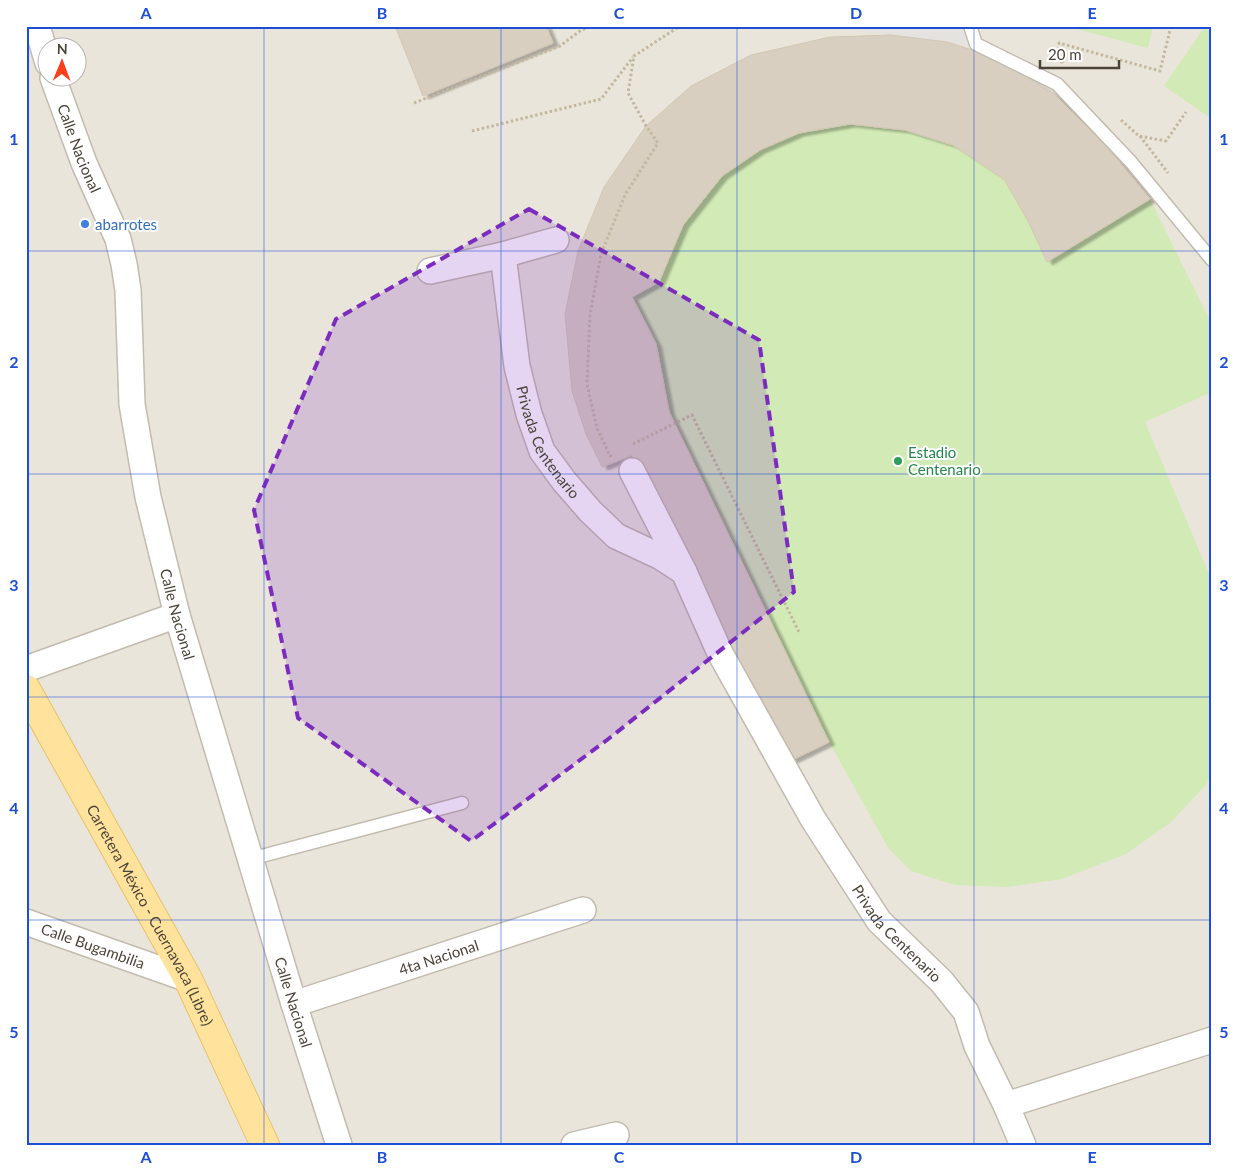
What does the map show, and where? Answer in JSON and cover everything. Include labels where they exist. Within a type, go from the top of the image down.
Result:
[{"type":"main road","name":"Carretera México - Cuernavaca (Libre)","points":[[26,689],[188,979],[265,1145]]},
{"type":"street","points":[[33,28],[38,40]]},
{"type":"street","name":"Calle Nacional","points":[[57,88],[84,163],[118,239],[128,290],[132,404],[148,497],[177,615],[294,1004],[339,1145]]},
{"type":"street","points":[[430,271],[503,255],[556,240]]},
{"type":"street","name":"Privada Centenario","points":[[503,255],[517,366],[529,414],[542,451],[564,481],[590,511],[616,536],[661,557],[684,572]]},
{"type":"street","name":"Privada Centenario","points":[[626,457],[684,572],[720,653],[813,819],[879,921],[942,982],[966,1012],[977,1046],[1023,1145]]},
{"type":"street","points":[[26,669],[177,615]]},
{"type":"street","name":"4ta Nacional","points":[[294,1004],[583,910]]},
{"type":"street","name":"Calle Bugambilia","points":[[26,922],[188,979]]},
{"type":"street","points":[[1006,1105],[1212,1040]]},
{"type":"street","points":[[574,1145],[616,1134]]},
{"type":"lane","points":[[970,26],[976,44],[1058,84],[1131,162],[1212,260]]},
{"type":"lane","points":[[250,859],[462,803]]},
{"type":"path","points":[[414,103],[560,46],[590,26]]},
{"type":"path","points":[[472,131],[601,99],[634,56],[680,26]]},
{"type":"path","points":[[1065,66],[1059,59],[1059,43],[1160,71],[1171,26]]},
{"type":"path","points":[[634,56],[628,93],[646,126],[658,143],[625,195],[601,254],[590,315],[587,384],[597,428],[610,456],[626,457],[692,415],[799,632]]},
{"type":"path","points":[[1118,118],[1139,136],[1166,141],[1186,112]]},
{"type":"highlighted area","points":[[529,209],[759,340],[794,592],[607,740],[471,841],[298,718],[254,510],[336,319]]},
{"type":"shaded area","points":[[26,26],[1212,26],[1212,1145],[26,1145]]},
{"type":"shaded area","points":[[819,26],[974,26],[972,46]]},
{"type":"green space","points":[[1065,26],[1153,26],[1148,48]]},
{"type":"green space","points":[[1204,28],[1212,33],[1212,119],[1164,86]]},
{"type":"green space","name":"Estadio Centenario","points":[[891,35],[994,57],[1055,95],[1107,147],[1150,199],[1212,325],[1212,392],[1145,422],[1212,581],[1212,774],[1206,785],[1170,823],[1126,854],[1062,879],[1007,887],[955,885],[911,871],[889,849],[829,742],[788,762],[632,455],[602,467],[586,434],[565,314],[578,251],[604,187],[646,126],[691,86],[751,55],[830,37]]},
{"type":"building","points":[[395,26],[546,26],[553,43],[423,96]]},
{"type":"building","points":[[891,35],[947,42],[994,57],[1055,95],[1107,147],[1150,199],[1047,262],[1029,223],[1004,179],[953,145],[905,130],[850,124],[799,133],[760,150],[722,176],[683,225],[659,282],[632,297],[656,344],[669,412],[829,742],[788,762],[632,455],[602,467],[586,434],[572,391],[565,314],[578,251],[604,187],[646,126],[691,86],[751,55],[830,37]]},
{"type":"place","name":"abarrotes","points":[[85,224]]},
{"type":"place","name":"Estadio Centenario","points":[[898,461]]}]
